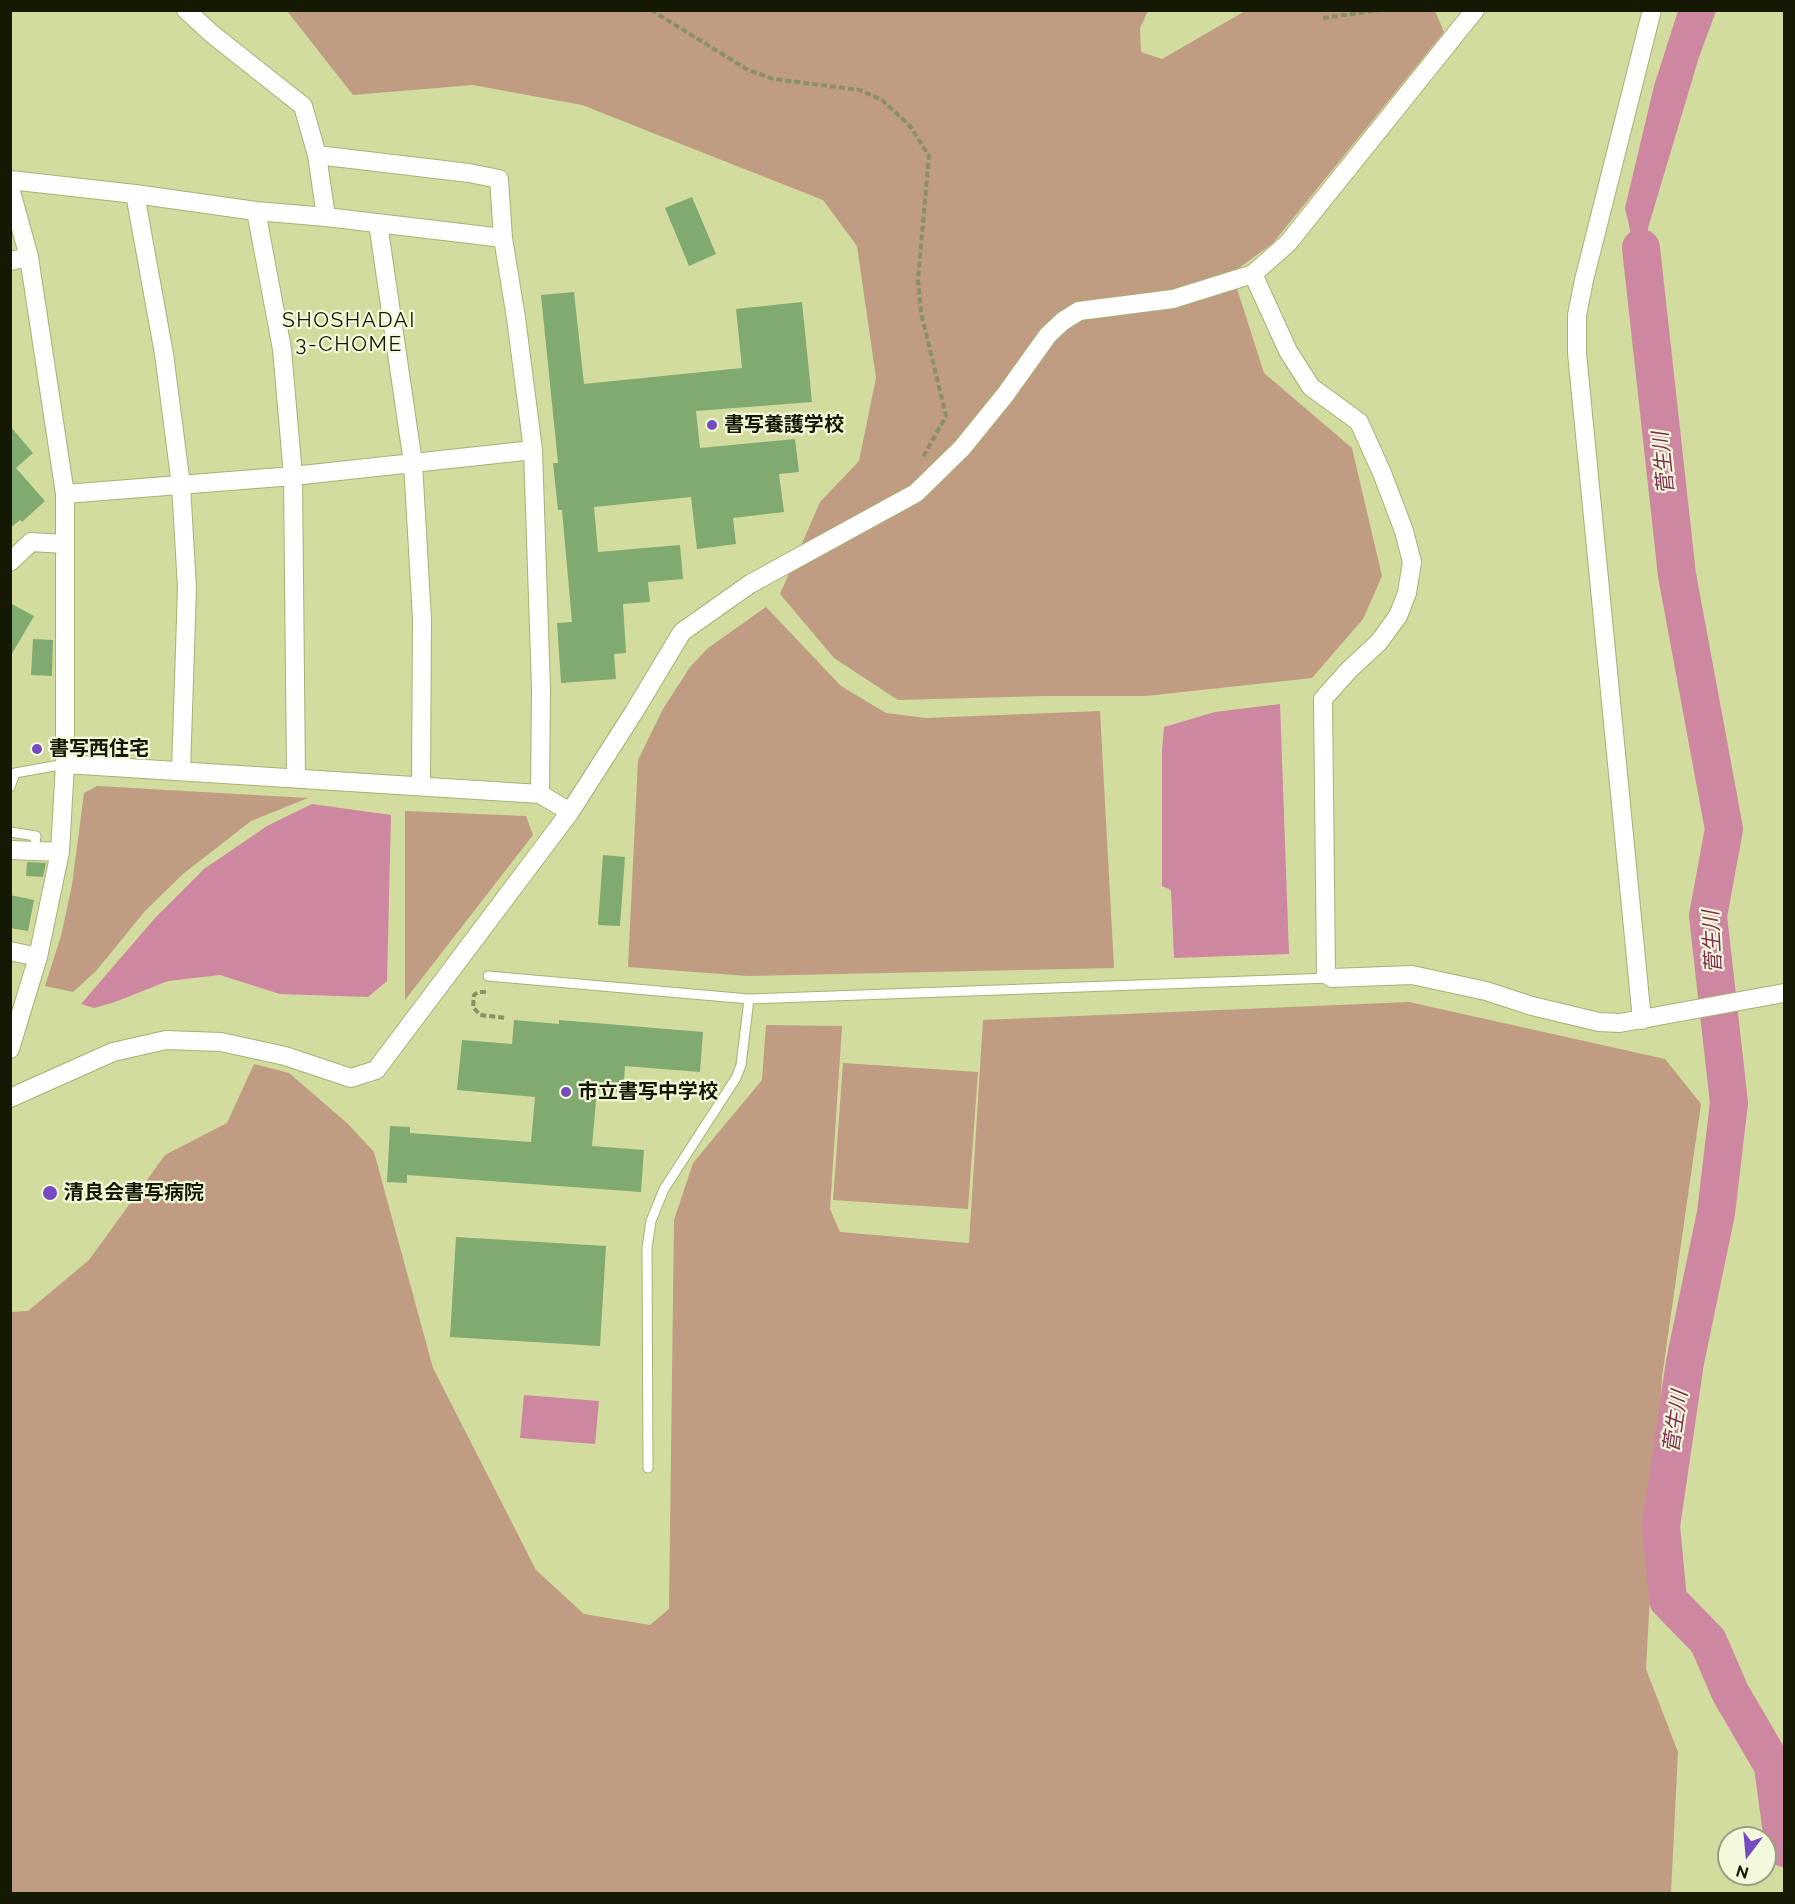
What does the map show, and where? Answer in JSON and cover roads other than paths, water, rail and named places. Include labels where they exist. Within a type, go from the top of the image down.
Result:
[{"type":"street","points":[[186,10],[212,34],[303,106],[317,155],[326,217]]},
{"type":"street","points":[[10,1098],[113,1052],[166,1040],[221,1042],[285,1056],[351,1078],[376,1070],[570,812],[682,632],[750,584],[916,493],[962,448],[1005,395],[1048,335],[1063,321],[1079,311],[1173,299],[1253,274],[1288,243],[1475,10]]},
{"type":"street","points":[[1646,1019],[1578,365],[1577,315],[1652,10]]},
{"type":"street","points":[[317,155],[469,173],[498,179],[533,450],[538,539],[541,688],[540,794]]},
{"type":"street","points":[[10,180],[135,194],[256,212],[326,217],[504,238]]},
{"type":"street","points":[[10,188],[29,257],[64,494],[66,764],[60,852],[38,957],[10,1048]]},
{"type":"street","points":[[135,194],[164,354],[181,485],[188,588],[181,771]]},
{"type":"street","points":[[256,212],[282,349],[293,476],[296,778]]},
{"type":"street","points":[[378,223],[413,463],[422,619],[421,786]]},
{"type":"street","points":[[10,261],[29,257]]},
{"type":"street","points":[[1253,274],[1288,351],[1311,387],[1359,422],[1404,531],[1412,562],[1407,593],[1398,616],[1379,642],[1323,699],[1326,974],[1332,978],[1412,975],[1486,991],[1532,1006],[1599,1022],[1620,1023],[1785,993]]},
{"type":"street","points":[[64,494],[293,476],[533,450]]},
{"type":"street","points":[[10,562],[31,542],[65,544]]},
{"type":"street","points":[[66,764],[540,794],[570,812]]},
{"type":"street","points":[[10,850],[60,852]]},
{"type":"street","points":[[10,951],[38,957]]},
{"type":"lane","points":[[10,787],[15,773],[66,764]]},
{"type":"lane","points":[[10,832],[36,836],[34,851]]},
{"type":"lane","points":[[488,976],[749,999],[1332,978]]},
{"type":"lane","points":[[648,1468],[647,1248],[651,1221],[664,1189],[736,1078],[741,1065],[749,999]]},
{"type":"waterway","name":"菅生川","points":[[1641,248],[1677,575],[1724,829],[1708,916],[1729,1103],[1716,1213],[1685,1362],[1661,1526],[1668,1600],[1708,1641],[1730,1692],[1773,1766],[1784,1848]]},
{"type":"place","name":"書写養護学校","points":[[712,425]]},
{"type":"place","name":"書写西住宅","points":[[37,749]]},
{"type":"place","name":"市立書写中学校","points":[[566,1092]]},
{"type":"place","name":"清良会書写病院","points":[[50,1193]]},
{"type":"district","name":"SHOSHADAI 3-CHOME","points":[[349,333]]}]
